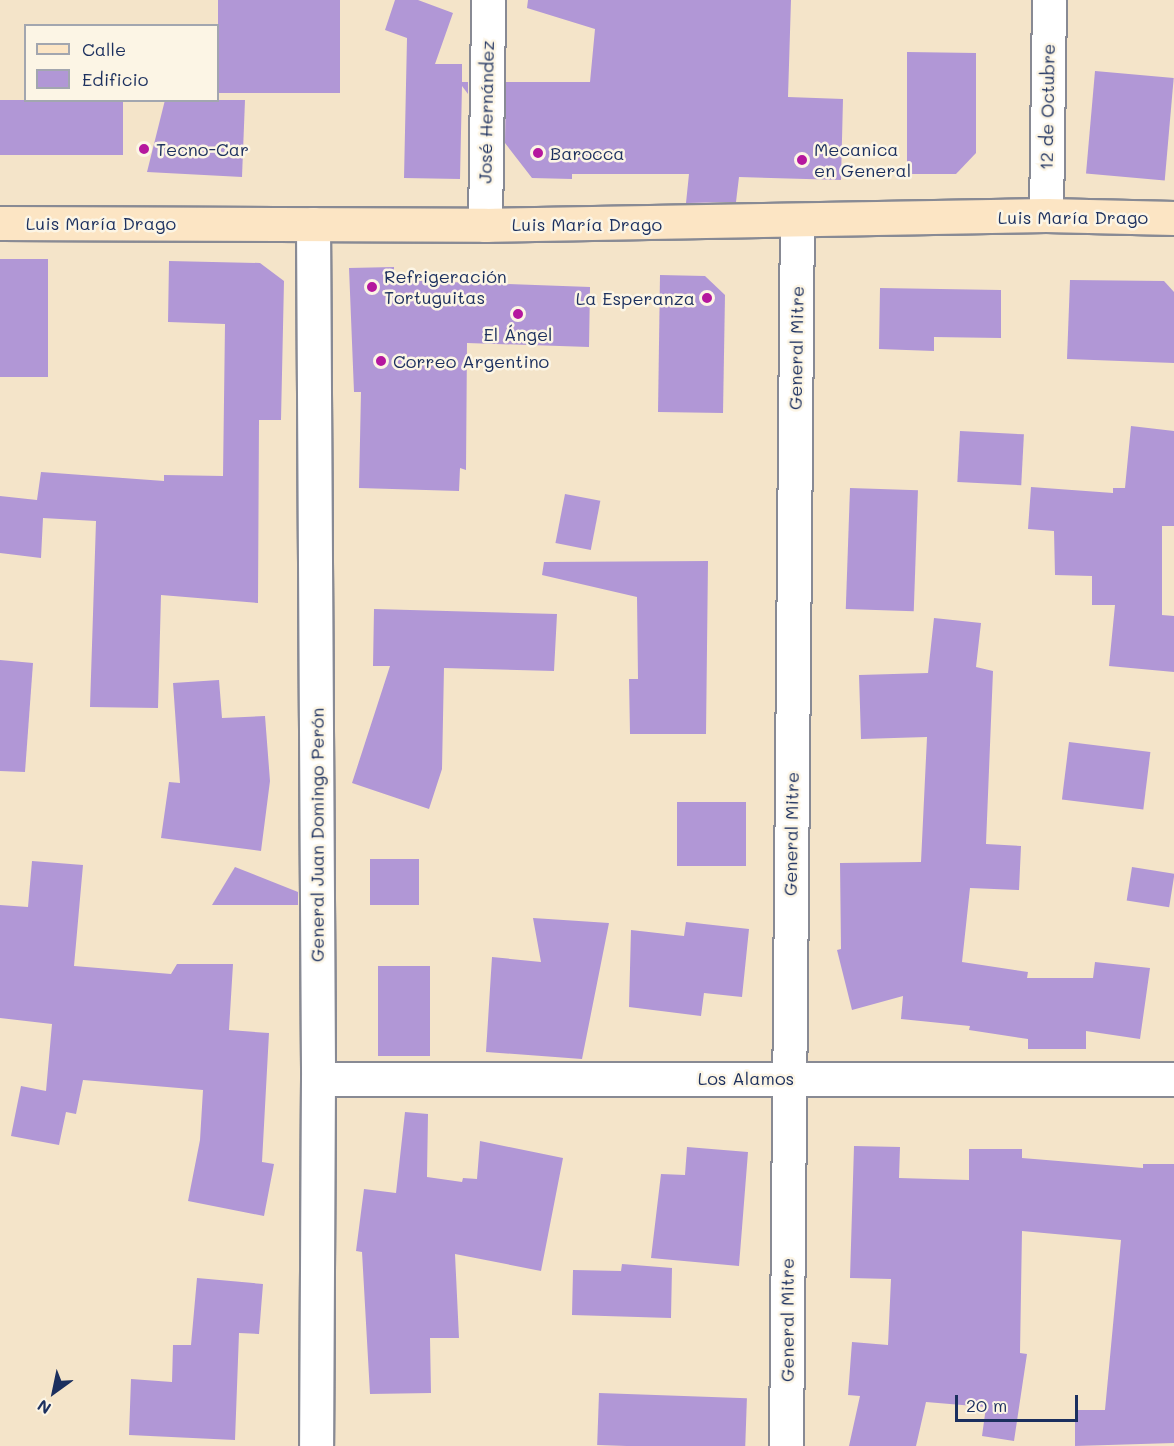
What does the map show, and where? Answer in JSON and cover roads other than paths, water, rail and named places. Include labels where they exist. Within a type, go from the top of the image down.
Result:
[{"type":"main road","name":"Luis María Drago","points":[[0,223],[485,225],[797,222],[1046,215],[1174,218]]},
{"type":"street","name":"José Hernández","points":[[485,225],[488,0]]},
{"type":"street","name":"12 de Octubre","points":[[1046,215],[1048,0]]},
{"type":"street","name":"General Mitre","points":[[786,1446],[797,222]]},
{"type":"street","name":"General Juan Domingo Perón","points":[[312,224],[318,1079],[316,1446]]},
{"type":"street","name":"Los Alamos","points":[[318,1079],[788,1077],[1174,1079]]},
{"type":"place","name":"Tecno-Car","points":[[144,149]]},
{"type":"place","name":"Barocca","points":[[538,153]]},
{"type":"place","name":"Mecanica en General","points":[[802,160]]},
{"type":"place","name":"Refrigeración Tortuguitas","points":[[372,287]]},
{"type":"place","name":"La Esperanza","points":[[707,298]]},
{"type":"place","name":"El Ángel","points":[[518,314]]},
{"type":"place","name":"Correo Argentino","points":[[381,361]]}]
